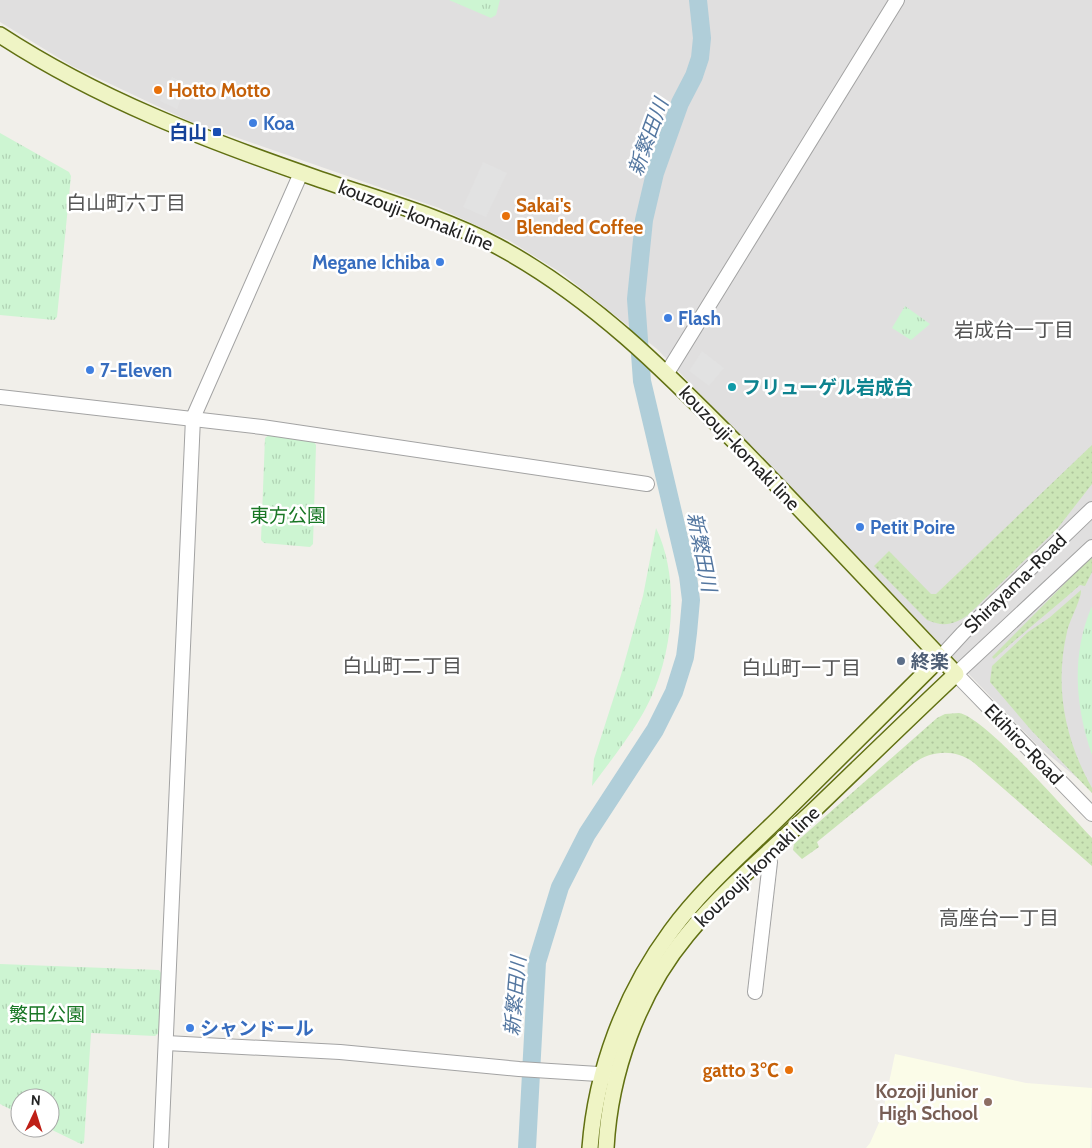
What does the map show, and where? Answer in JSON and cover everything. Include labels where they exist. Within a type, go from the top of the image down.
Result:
[{"type":"main road","name":"kouzouji-komaki line","points":[[0,35],[32,56],[129,106],[176,126],[301,173],[444,222],[494,244],[540,270],[616,327],[667,373],[956,674],[734,883],[685,937],[646,1001],[610,1074],[606,1148]]},
{"type":"main road","name":"kouzouji-komaki line","points":[[590,1148],[631,997],[649,964],[672,929],[723,873],[940,658]]},
{"type":"street","points":[[667,373],[897,0]]},
{"type":"street","points":[[161,1148],[193,418],[301,173]]},
{"type":"street","points":[[0,397],[193,418],[647,484]]},
{"type":"street","name":"Shirayama-Road","points":[[940,658],[963,633],[1092,510]]},
{"type":"street","name":"Shirayama-Road","points":[[956,674],[1092,546]]},
{"type":"street","name":"Ekihiro-Road","points":[[956,674],[1092,814]]},
{"type":"street","points":[[754,992],[770,862]]},
{"type":"street","points":[[166,1042],[340,1052],[519,1069],[610,1074]]},
{"type":"shaded area","points":[[0,0],[1092,0],[1092,790],[1038,746],[657,349],[563,274],[510,241],[439,208],[189,121],[72,66],[0,22]]},
{"type":"shaded area","points":[[172,77],[186,84],[177,109],[160,101]]},
{"type":"shaded area","points":[[483,162],[507,173],[486,217],[463,207]]},
{"type":"shaded area","points":[[702,351],[724,368],[709,386],[689,371]]},
{"type":"shaded area","name":"Kozoji Junior High School","points":[[895,1054],[1026,1083],[1092,1088],[1090,1148],[866,1148],[882,1116]]},
{"type":"green space","points":[[449,0],[500,0],[496,15],[491,18]]},
{"type":"green space","points":[[0,133],[69,172],[71,176],[57,317],[54,320],[0,315]]},
{"type":"green space","points":[[905,306],[930,324],[911,340],[892,328]]},
{"type":"green space","name":"東方公園","points":[[269,435],[314,442],[316,445],[313,544],[310,547],[264,543],[261,540],[265,438]]},
{"type":"green space","points":[[1092,445],[1092,484],[1057,529],[963,618],[948,624],[938,624],[927,620],[874,566],[889,551],[931,594],[936,594]]},
{"type":"green space","points":[[656,528],[664,550],[669,574],[670,626],[666,652],[650,699],[639,720],[592,786],[594,759],[621,675],[643,596]]},
{"type":"green space","points":[[1092,556],[1092,572],[1085,586],[1080,585],[994,659],[992,657]]},
{"type":"green space","points":[[1081,590],[1080,598],[1067,632],[1063,653],[1062,693],[1069,732],[1075,751],[1092,788],[1092,793],[1031,730],[990,682],[992,666],[1028,632],[1049,618]]},
{"type":"green space","points":[[1092,606],[1092,755],[1086,736],[1079,699],[1078,661],[1085,624]]},
{"type":"green space","points":[[959,713],[988,731],[1027,768],[1092,838],[1092,866],[973,762],[951,753],[928,756],[914,763],[817,842],[819,847],[802,859],[793,850],[794,844],[937,718],[945,714]]},
{"type":"green space","name":"繁田公園","points":[[0,964],[159,970],[161,973],[159,1033],[155,1036],[91,1033],[84,1143],[81,1144],[60,1134],[60,1088],[10,1088],[10,1109],[0,1104]]},
{"type":"waterway","name":"新繁田川","points":[[527,1148],[537,962],[560,887],[587,834],[655,730],[674,692],[685,657],[691,600],[688,576],[642,381],[636,299],[644,220],[655,173],[680,103],[694,76],[700,58],[702,38],[698,0]]},
{"type":"place","name":"Hotto Motto","points":[[158,90]]},
{"type":"place","name":"Koa","points":[[253,123]]},
{"type":"place","name":"白山","points":[[217,132]]},
{"type":"place","name":"Sakai's Blended Coffee","points":[[506,216]]},
{"type":"place","name":"Megane Ichiba","points":[[440,262]]},
{"type":"place","name":"Flash","points":[[668,318]]},
{"type":"place","name":"7-Eleven","points":[[90,370]]},
{"type":"place","name":"フリューゲル岩成台","points":[[732,387]]},
{"type":"place","name":"Petit Poire","points":[[860,527]]},
{"type":"place","name":"終楽","points":[[901,661]]},
{"type":"place","name":"シャンドール","points":[[190,1028]]},
{"type":"place","name":"gatto 3℃","points":[[789,1070]]},
{"type":"place","name":"Kozoji Junior High School","points":[[988,1102]]},
{"type":"district","name":"白山町六丁目","points":[[126,203]]},
{"type":"district","name":"岩成台一丁目","points":[[1014,330]]},
{"type":"district","name":"白山町二丁目","points":[[402,666]]},
{"type":"district","name":"白山町一丁目","points":[[801,668]]},
{"type":"district","name":"高座台一丁目","points":[[999,918]]}]
